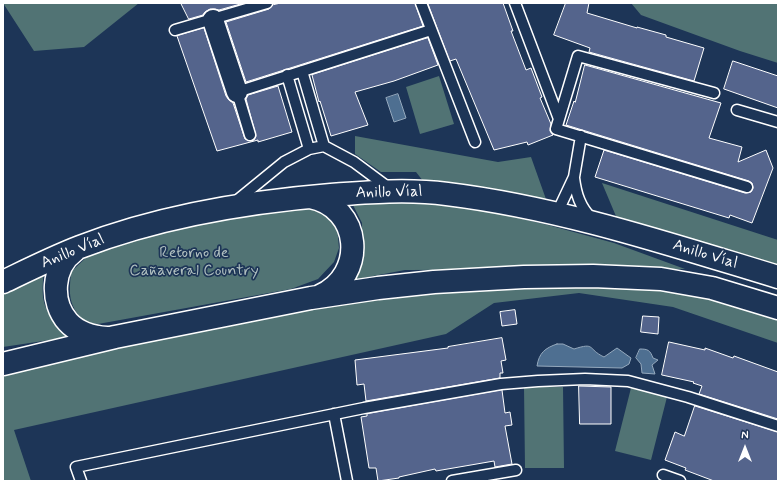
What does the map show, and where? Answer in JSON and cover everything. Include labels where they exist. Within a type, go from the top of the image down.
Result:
[{"type":"highway","name":"Anillo Víal","points":[[3,282],[79,248],[116,234],[153,223],[230,206],[307,197],[394,192],[446,194],[557,213],[651,238],[778,277]]},
{"type":"highway","points":[[307,197],[329,204],[340,214],[349,227],[353,250],[350,265],[343,278],[326,293],[311,298]]},
{"type":"highway","points":[[79,248],[66,259],[58,274],[56,291],[59,307],[68,322],[82,332],[98,337],[115,337]]},
{"type":"highway","name":"Anillo Víal","points":[[5,364],[115,337],[311,298],[406,284],[458,280],[524,277],[622,277],[661,279],[697,285],[778,308]]},
{"type":"street","points":[[213,20],[237,92]]},
{"type":"lane","points":[[175,30],[267,3]]},
{"type":"lane","points":[[421,3],[475,142]]},
{"type":"lane","points":[[515,3],[559,119]]},
{"type":"lane","points":[[250,135],[237,92],[431,30]]},
{"type":"lane","points":[[714,93],[578,56],[556,129],[747,187]]},
{"type":"lane","points":[[302,71],[324,146]]},
{"type":"lane","points":[[287,75],[309,149]]},
{"type":"lane","points":[[737,110],[778,122]]},
{"type":"lane","points":[[557,213],[574,177],[582,136]]},
{"type":"lane","points":[[230,206],[284,162],[309,149],[324,146],[354,162],[394,192]]},
{"type":"lane","points":[[574,177],[576,191],[581,205],[593,219],[608,227]]},
{"type":"lane","points":[[81,481],[76,467],[334,414],[501,384],[538,381],[628,381],[688,397],[778,426]]},
{"type":"lane","points":[[334,414],[347,481]]},
{"type":"lane","points":[[452,481],[516,470]]},
{"type":"lane","points":[[662,475],[680,481]]},
{"type":"green space","points":[[3,3],[139,3],[84,47],[34,51]]},
{"type":"green space","points":[[631,3],[778,3],[778,63],[740,51],[641,15]]},
{"type":"green space","points":[[439,76],[454,124],[420,134],[406,87]]},
{"type":"green space","points":[[355,136],[498,162],[531,157],[547,202],[423,181],[416,172],[381,172],[355,154]]},
{"type":"green space","points":[[602,183],[778,240],[778,269],[618,221]]},
{"type":"green space","points":[[410,200],[468,206],[548,225],[614,243],[685,269],[405,270],[352,280],[362,241],[362,223],[351,201]]},
{"type":"green space","name":"Retorno de Cañaveral Country","points":[[306,206],[326,214],[337,227],[339,248],[334,262],[318,279],[291,289],[98,324],[84,322],[72,304],[70,293],[71,272],[95,249],[184,221]]},
{"type":"green space","points":[[44,269],[43,292],[46,307],[49,314],[70,337],[3,347],[3,290]]},
{"type":"green space","points":[[526,286],[669,289],[778,318],[778,343],[673,307],[579,293],[494,303],[446,334],[14,430],[31,481],[3,481],[3,377],[27,367],[382,294]]},
{"type":"green space","points":[[524,387],[563,387],[564,468],[525,468]]},
{"type":"green space","points":[[631,388],[667,397],[651,460],[615,451]]},
{"type":"water","points":[[398,94],[406,118],[394,122],[386,98]]},
{"type":"water","points":[[557,344],[563,344],[574,349],[589,346],[604,357],[617,348],[631,358],[629,364],[622,368],[537,366],[541,354],[549,347]]},
{"type":"water","points":[[640,349],[648,350],[653,358],[658,360],[652,365],[655,374],[642,373],[641,364],[636,358]]},
{"type":"building","points":[[181,3],[244,3],[219,10],[210,9],[203,15],[189,19]]},
{"type":"building","points":[[281,3],[415,3],[423,26],[246,82],[226,22],[269,9],[273,5]]},
{"type":"building","points":[[428,3],[503,3],[513,31],[511,31],[526,70],[531,68],[542,97],[540,98],[551,124],[550,131],[553,135],[528,145],[527,142],[494,150],[456,59],[450,61]]},
{"type":"building","points":[[566,3],[589,3],[587,13],[666,35],[666,37],[704,48],[694,81],[589,52],[590,48],[554,35]]},
{"type":"building","points":[[204,28],[226,96],[233,103],[245,139],[251,141],[254,140],[256,136],[246,99],[248,95],[278,86],[292,132],[258,142],[258,140],[217,151],[177,36]]},
{"type":"building","points":[[428,38],[438,65],[394,81],[355,92],[368,125],[331,136],[320,101],[319,102],[312,75]]},
{"type":"building","points":[[733,61],[778,76],[778,108],[724,89]]},
{"type":"building","points":[[585,65],[721,103],[709,138],[742,147],[738,162],[766,150],[773,168],[752,223],[730,215],[729,218],[595,177],[604,150],[745,193],[751,192],[753,188],[752,183],[749,181],[566,125],[574,101],[575,102]]},
{"type":"building","points":[[515,310],[517,324],[502,326],[500,312]]},
{"type":"building","points":[[643,316],[659,317],[658,334],[641,332]]},
{"type":"building","points":[[502,338],[506,360],[501,361],[503,373],[500,373],[500,378],[366,401],[364,384],[357,385],[355,360],[448,348]]},
{"type":"building","points":[[669,342],[705,350],[705,348],[733,358],[734,356],[778,372],[778,419],[699,394],[702,386],[693,383],[694,382],[662,375]]},
{"type":"building","points":[[579,386],[611,387],[611,424],[580,424]]},
{"type":"building","points":[[502,390],[505,413],[510,412],[512,425],[505,426],[512,464],[495,467],[494,461],[436,471],[435,469],[399,478],[378,481],[376,468],[369,468],[361,417],[367,416],[367,414]]},
{"type":"building","points":[[695,406],[778,432],[778,481],[714,481],[685,470],[686,468],[665,460],[675,432],[684,436]]}]
